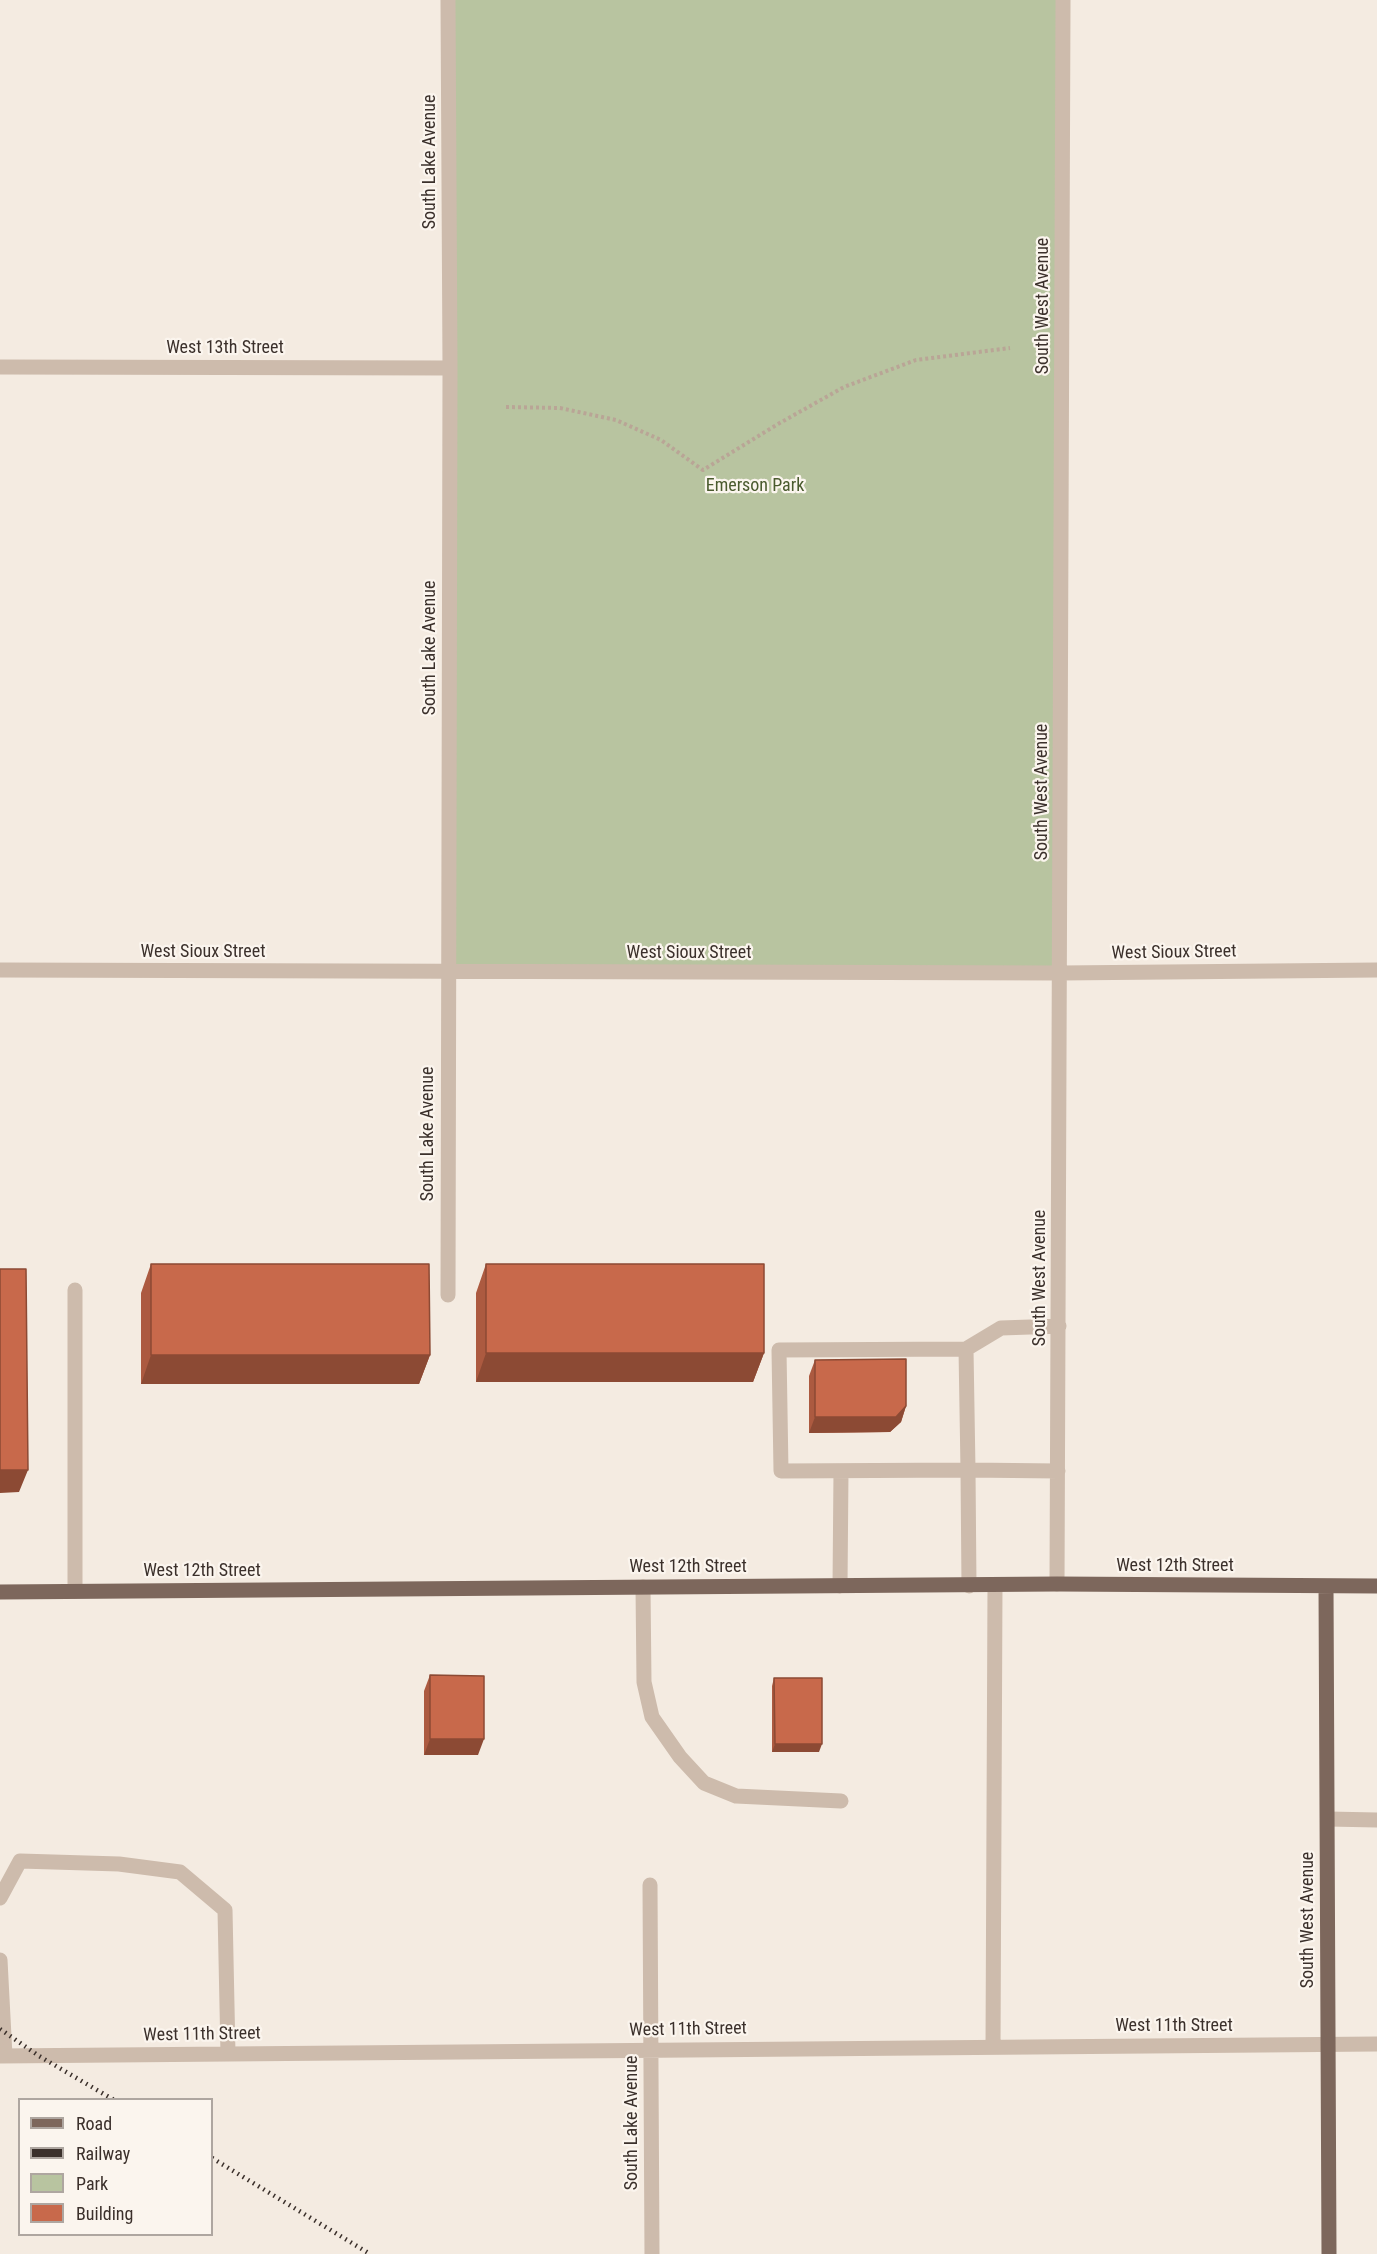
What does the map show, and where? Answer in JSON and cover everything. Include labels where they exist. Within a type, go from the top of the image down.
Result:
[{"type":"main road","name":"West 12th Street","points":[[0,1592],[1057,1584],[1377,1586]]},
{"type":"main road","name":"South West Avenue","points":[[1326,1586],[1329,2254]]},
{"type":"street","name":"South Lake Avenue","points":[[448,0],[450,368],[448,1295]]},
{"type":"street","name":"South West Avenue","points":[[1057,1584],[1063,0]]},
{"type":"street","name":"West 13th Street","points":[[0,367],[450,368]]},
{"type":"street","name":"West Sioux Street","points":[[0,970],[1061,973],[1377,970]]},
{"type":"street","points":[[75,1290],[75,1591]]},
{"type":"street","points":[[1058,1471],[781,1472],[779,1350],[966,1349],[1001,1328],[1059,1326]]},
{"type":"street","points":[[966,1349],[969,1586]]},
{"type":"street","points":[[840,1586],[841,1472]]},
{"type":"street","points":[[993,2047],[994,1585]]},
{"type":"street","points":[[643,1587],[644,1682],[652,1717],[680,1757],[704,1783],[736,1796],[841,1801]]},
{"type":"street","points":[[1328,1819],[1377,1820]]},
{"type":"street","points":[[0,1898],[20,1861],[120,1864],[180,1872],[225,1910],[228,2054]]},
{"type":"street","name":"South Lake Avenue","points":[[650,1885],[652,2254]]},
{"type":"street","points":[[0,1960],[3,2056]]},
{"type":"street","name":"West 11th Street","points":[[3,2056],[1377,2043]]},
{"type":"path","points":[[506,407],[560,408],[616,420],[661,440],[703,470],[844,387],[916,360],[1010,348]]},
{"type":"green space","name":"Emerson Park","points":[[447,0],[1063,0],[1061,973],[448,972]]},
{"type":"building","points":[[151,1264],[429,1264],[430,1355],[151,1355]]},
{"type":"building","points":[[486,1264],[764,1264],[764,1353],[486,1353]]},
{"type":"building","points":[[0,1269],[26,1269],[28,1470],[0,1470]]},
{"type":"building","points":[[906,1359],[906,1406],[896,1417],[815,1417],[815,1360]]},
{"type":"building","points":[[430,1675],[484,1676],[484,1739],[430,1739]]},
{"type":"building","points":[[774,1678],[822,1678],[822,1744],[775,1744]]},
{"type":"railway","points":[[0,2029],[39,2056],[111,2098]]},
{"type":"railway","points":[[213,2159],[370,2254]]}]
